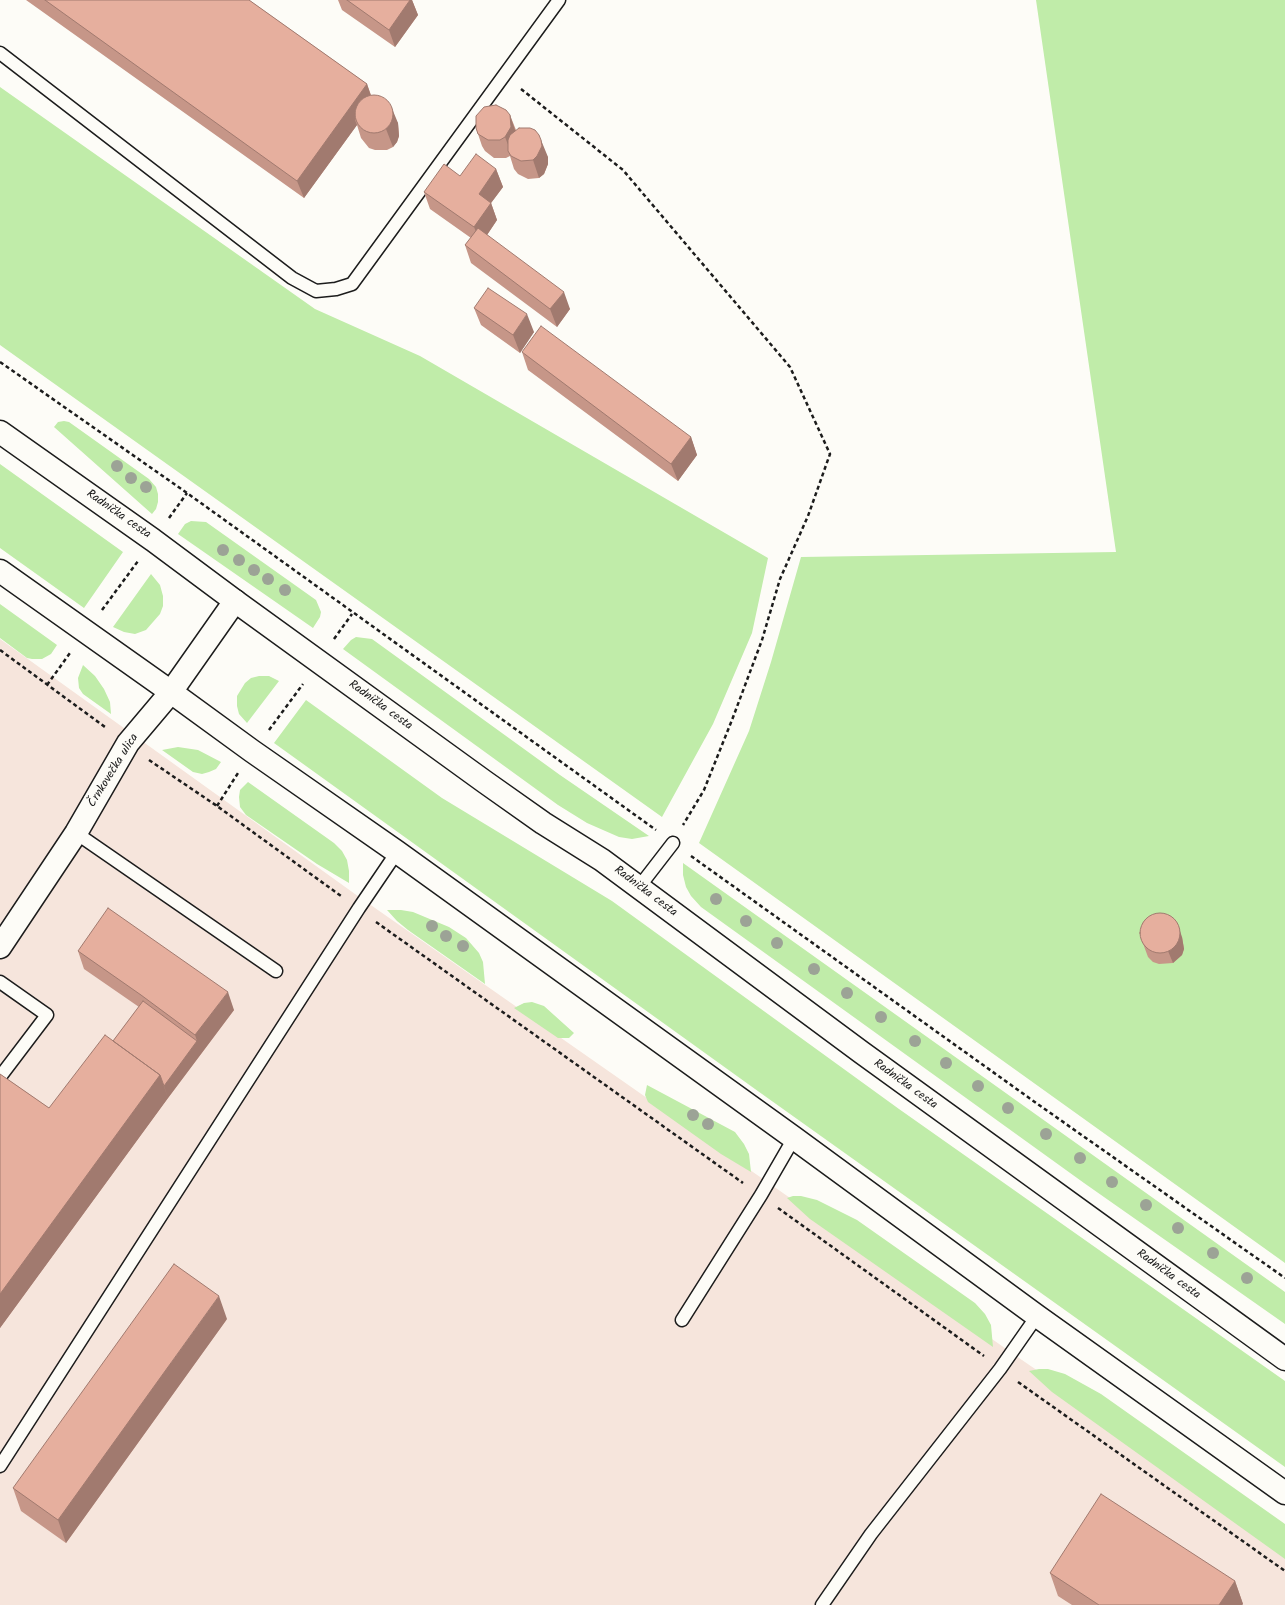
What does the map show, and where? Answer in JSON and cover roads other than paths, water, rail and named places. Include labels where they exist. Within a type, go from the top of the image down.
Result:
[{"type":"main road","name":"Radnička cesta","points":[[0,432],[153,540],[485,782],[543,823],[602,860],[861,1052],[1285,1359]]},
{"type":"main road","points":[[0,571],[252,751],[397,852],[794,1138],[1037,1316],[1285,1493]]},
{"type":"main road","name":"Črnkovečka ulica","points":[[0,946],[76,833],[128,743],[171,692],[235,601]]},
{"type":"lane","points":[[0,53],[292,278],[316,291],[336,289],[352,284],[559,0]]},
{"type":"lane","points":[[76,833],[276,971]]},
{"type":"lane","points":[[639,887],[673,843]]},
{"type":"lane","points":[[0,1466],[358,908],[397,852]]},
{"type":"lane","points":[[0,982],[46,1015],[0,1077]]},
{"type":"lane","points":[[682,1320],[761,1195],[794,1138]]},
{"type":"lane","points":[[822,1605],[871,1534],[1000,1369],[1037,1316]]}]
